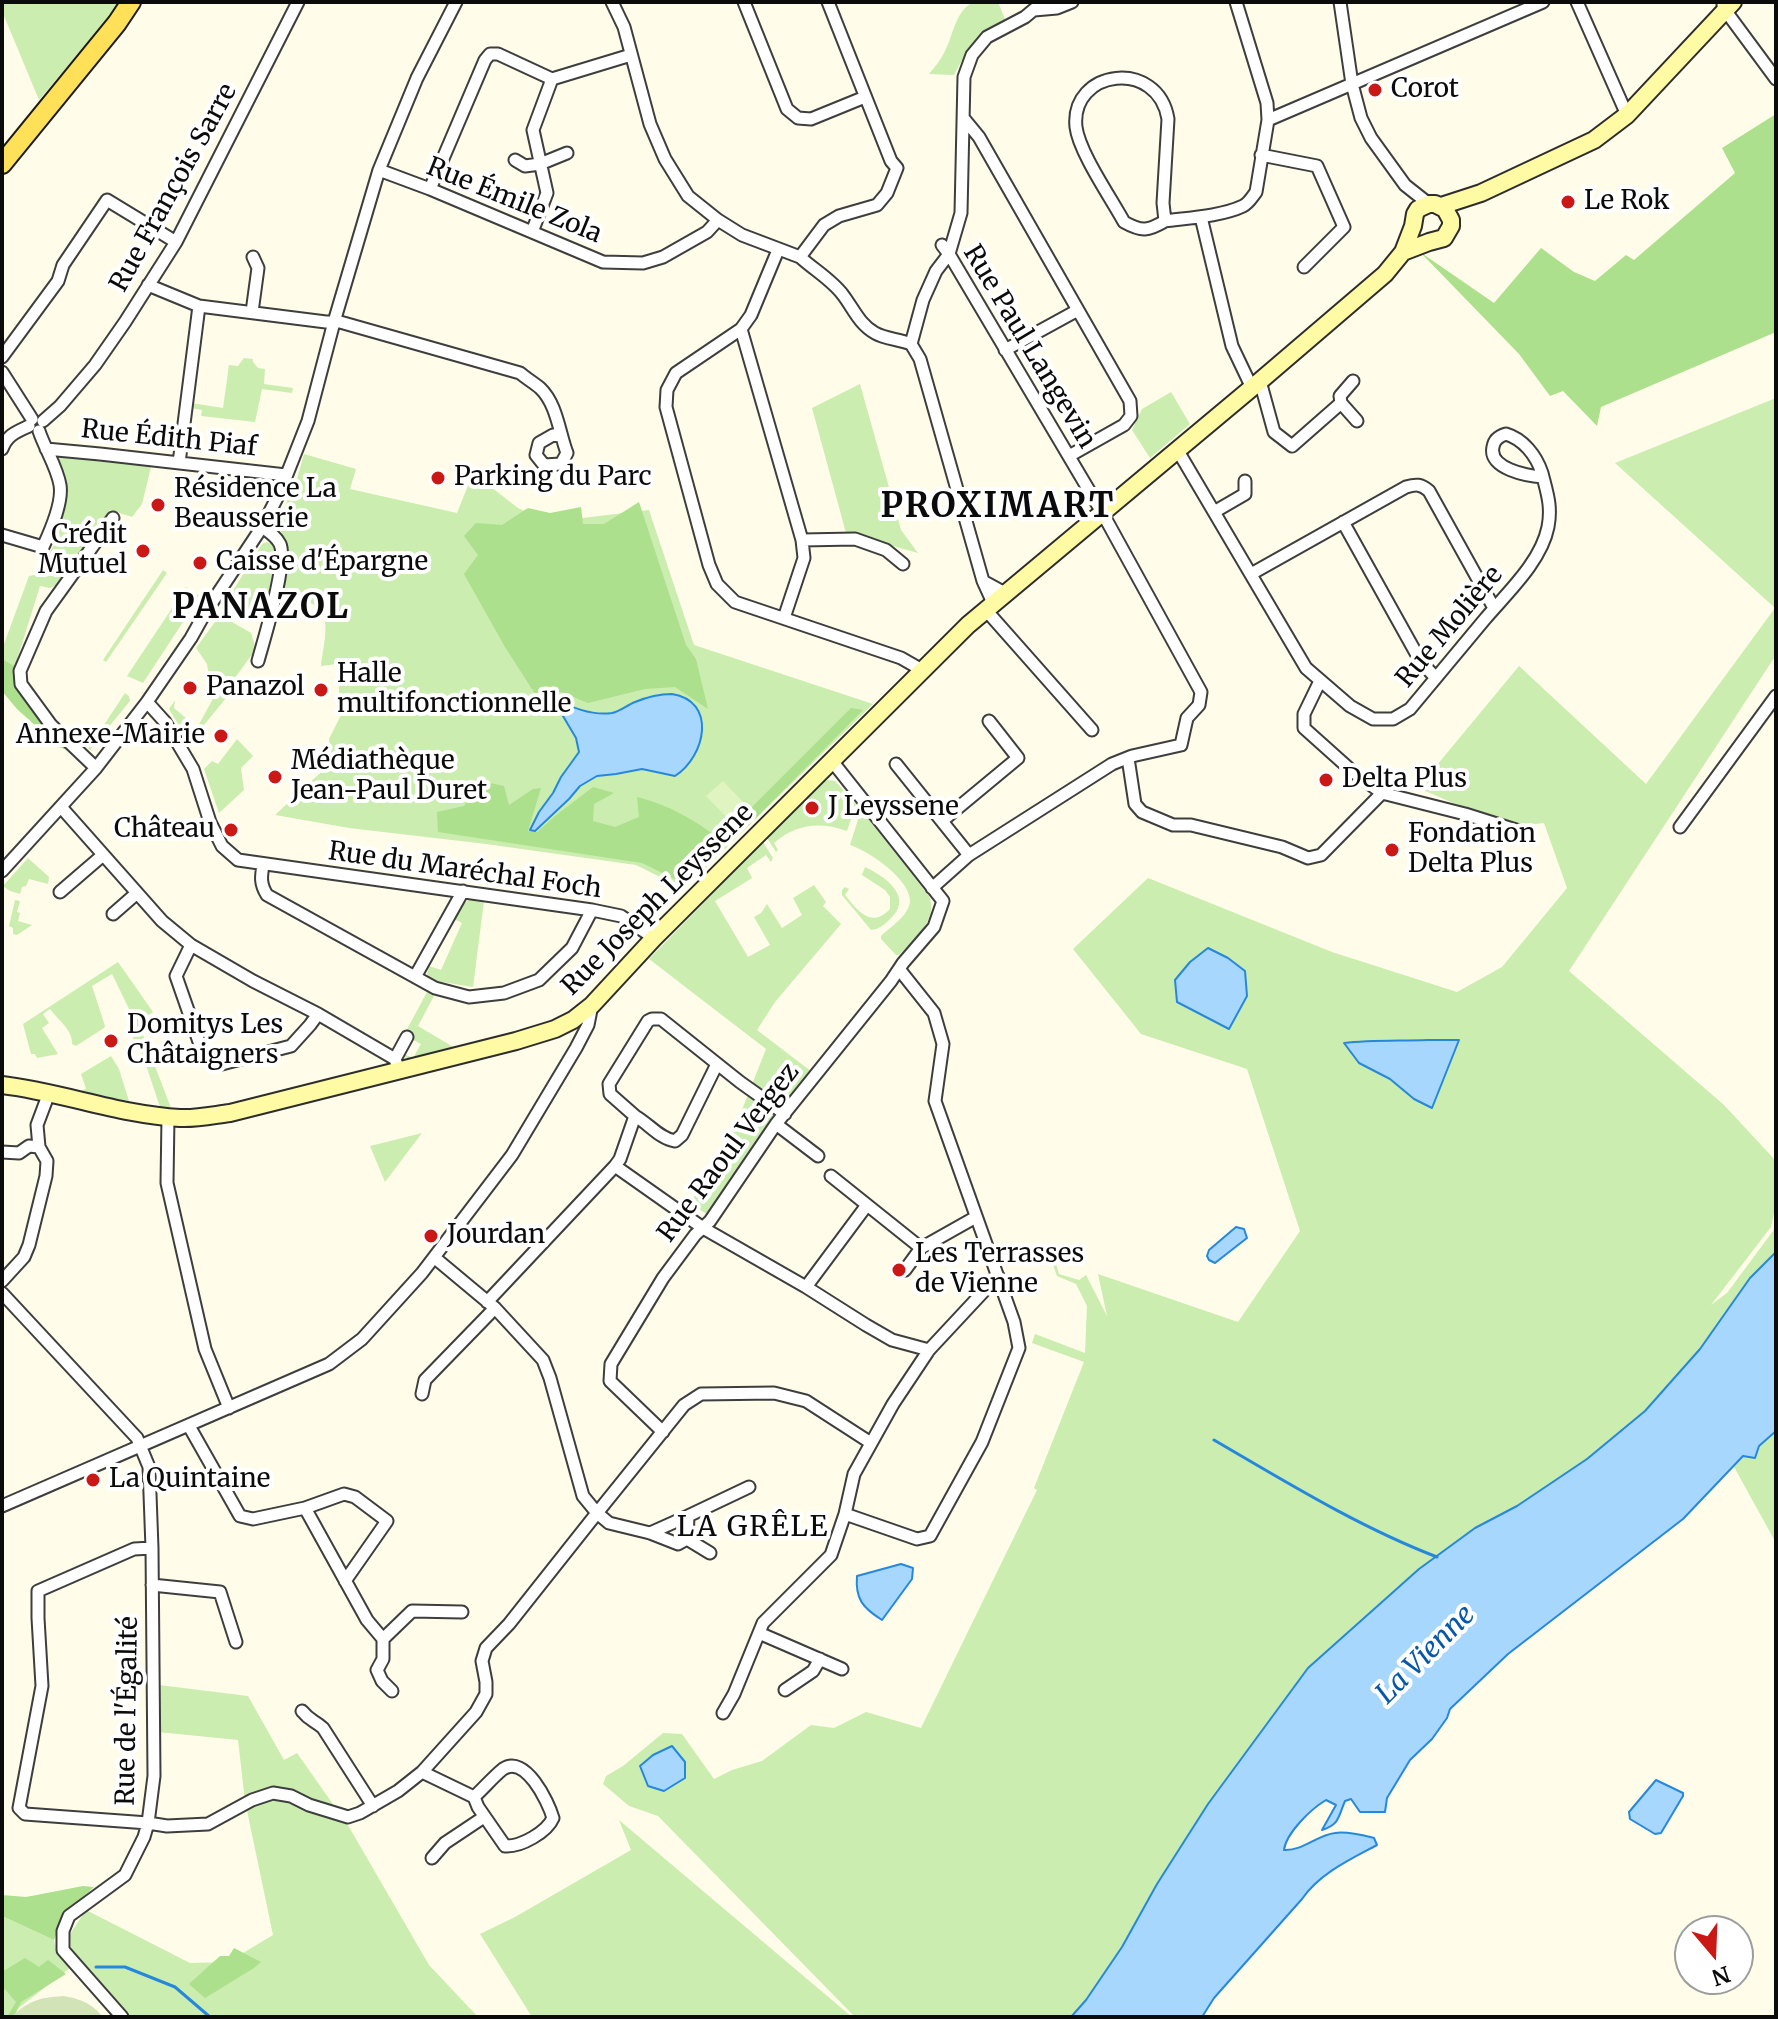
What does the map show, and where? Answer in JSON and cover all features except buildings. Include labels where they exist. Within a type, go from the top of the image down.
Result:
[{"type":"main road","points":[[2,164],[133,2]]},
{"type":"street","name":"Rue François Sarre","points":[[4,442],[13,433],[36,424],[60,406],[95,365],[125,322],[176,242],[298,2]]},
{"type":"street","points":[[2,871],[96,768],[147,702],[262,527],[308,421],[379,170],[417,78],[456,2]]},
{"type":"street","points":[[612,2],[624,27],[650,124],[665,159],[688,196],[742,235],[800,257],[842,292],[870,331],[911,344],[920,359],[983,581],[994,602],[1092,730]]},
{"type":"street","points":[[744,2],[787,109],[798,118],[811,119],[865,97]]},
{"type":"street","points":[[911,344],[923,300],[961,213],[964,77],[972,55],[987,37],[1038,6],[1057,8],[1072,2]]},
{"type":"street","points":[[1165,221],[1166,106],[1146,83],[1112,78],[1099,83],[1084,96],[1078,110],[1076,125],[1080,143],[1124,222],[1137,229],[1151,229],[1165,221],[1201,217],[1242,207],[1256,192],[1268,120],[1267,103],[1236,2]]},
{"type":"street","points":[[1340,2],[1352,84],[1361,118],[1371,138],[1405,185],[1440,210],[1449,231],[1444,238],[1403,252]]},
{"type":"street","points":[[1268,120],[1543,2]]},
{"type":"street","points":[[1577,2],[1627,115]]},
{"type":"street","points":[[800,257],[824,225],[839,216],[877,205],[887,193],[897,168],[891,161],[865,97],[833,3]]},
{"type":"street","points":[[1403,252],[1414,220],[1423,206],[1440,210],[1481,193],[1594,140],[1627,115],[1727,5],[1776,79]]},
{"type":"street","points":[[430,189],[490,54],[498,54],[552,79],[631,55]]},
{"type":"street","points":[[532,232],[547,193],[533,130],[552,79]]},
{"type":"street","points":[[965,120],[979,137],[1130,401],[1131,416],[1124,425],[1069,456]]},
{"type":"street","points":[[515,160],[525,166],[540,164],[567,153]]},
{"type":"street","points":[[1261,155],[1317,166],[1344,227],[1304,267]]},
{"type":"street","name":"Rue Émile Zola","points":[[379,170],[603,262],[643,263],[663,257],[707,232],[718,220]]},
{"type":"street","points":[[1405,185],[1419,237],[1429,242]]},
{"type":"street","points":[[2,357],[58,281],[63,265],[107,200],[176,242]]},
{"type":"street","points":[[1201,217],[1232,346],[1256,385],[1274,432],[1292,446],[1341,403]]},
{"type":"street","name":"Rue Paul Langevin","points":[[946,249],[1103,514],[1201,692],[1199,705],[1187,718],[1181,745],[1128,758]]},
{"type":"street","points":[[778,250],[751,315],[741,329],[676,373],[667,390],[666,407],[709,565],[717,584],[735,602],[901,658],[922,670]]},
{"type":"street","name":"Rue Joseph Leyssene","points":[[2,1085],[168,1117],[230,1113],[397,1065],[516,1041],[573,1020],[592,1005],[654,938],[994,602],[1366,291],[1403,252]]},
{"type":"street","points":[[252,312],[258,268],[253,257]]},
{"type":"street","points":[[148,285],[199,306],[340,322],[520,373],[543,390],[557,417],[560,436]]},
{"type":"street","points":[[179,463],[199,306]]},
{"type":"street","points":[[1005,350],[1078,310]]},
{"type":"street","points":[[741,329],[802,540],[804,558],[784,618]]},
{"type":"street","points":[[2,372],[36,424],[60,482],[61,493],[43,547],[2,535]]},
{"type":"street","points":[[1353,381],[1340,396],[1341,403],[1357,421]]},
{"type":"street","name":"Rue Molière","points":[[1178,451],[1306,668],[1350,706],[1373,719],[1393,719],[1410,709],[1533,561],[1547,531],[1550,504],[1543,477],[1540,467],[1531,451],[1515,437],[1506,434],[1498,437],[1492,446],[1498,464],[1525,475],[1543,477]]},
{"type":"street","name":"Rue Édith Piaf","points":[[46,449],[286,475]]},
{"type":"street","points":[[1214,512],[1245,494],[1245,481]]},
{"type":"street","points":[[1251,574],[1416,484],[1429,491],[1494,608]]},
{"type":"street","points":[[96,768],[51,725],[21,684],[20,671],[46,611],[113,518]]},
{"type":"street","points":[[1343,522],[1421,662],[1436,678]]},
{"type":"street","points":[[258,661],[274,603],[282,555],[275,536],[262,527]]},
{"type":"street","points":[[802,540],[855,539],[886,550],[903,564]]},
{"type":"street","points":[[1320,681],[1304,714],[1304,728],[1352,771],[1382,793],[1519,831]]},
{"type":"street","points":[[1680,827],[1776,696]]},
{"type":"street","name":"Rue du Maréchal Foch","points":[[147,702],[165,722],[193,769],[210,822],[222,846],[238,860],[592,910],[621,916],[654,938]]},
{"type":"street","points":[[942,821],[1018,758],[989,721]]},
{"type":"street","points":[[832,761],[932,888],[969,855],[1112,764],[1128,758],[1135,804],[1142,812],[1173,825],[1191,825],[1282,847],[1308,858],[1321,855],[1382,793]]},
{"type":"street","points":[[896,764],[969,855]]},
{"type":"street","points":[[61,807],[162,921],[191,945],[318,1014],[397,1065],[407,1037]]},
{"type":"street","points":[[60,892],[103,855]]},
{"type":"street","points":[[263,865],[262,887],[267,895],[435,988],[469,997],[504,993],[539,980],[572,948],[592,910]]},
{"type":"street","name":"Rue Raoul Vergez","points":[[663,1432],[610,1381],[611,1364],[663,1278],[695,1235],[710,1221],[776,1124],[934,927],[943,901],[932,888]]},
{"type":"street","points":[[415,977],[463,891]]},
{"type":"street","points":[[113,914],[137,893]]},
{"type":"street","points":[[191,945],[176,976],[205,1059],[218,1065],[291,1046],[318,1014]]},
{"type":"street","points":[[845,1514],[917,1539],[930,1536],[982,1442],[1019,1348],[1014,1322],[935,1101],[943,1044],[934,1013],[899,969]]},
{"type":"street","points":[[2,1506],[329,1364],[362,1339],[435,1258],[512,1155],[588,1025],[592,1005]]},
{"type":"street","points":[[717,1064],[682,1135],[675,1141],[668,1140],[610,1094],[609,1084],[648,1021],[661,1019],[785,1114]]},
{"type":"street","points":[[573,1020],[579,1040]]},
{"type":"street","points":[[2,1281],[24,1257],[29,1245],[46,1176],[47,1161],[39,1147],[37,1125],[49,1093]]},
{"type":"street","points":[[422,1394],[425,1380],[615,1166],[635,1116]]},
{"type":"street","points":[[168,1117],[167,1183],[205,1349],[229,1408]]},
{"type":"street","points":[[776,1124],[818,1156]]},
{"type":"street","points":[[2,1152],[19,1153],[29,1146],[39,1147]]},
{"type":"street","points":[[615,1166],[703,1228],[892,1340],[929,1350]]},
{"type":"street","points":[[831,1176],[921,1248]]},
{"type":"street","points":[[806,1287],[867,1205]]},
{"type":"street","points":[[905,1270],[921,1248],[976,1217]]},
{"type":"street","points":[[435,1258],[491,1305],[543,1360],[583,1496],[597,1513],[609,1523],[678,1544],[687,1539]]},
{"type":"street","points":[[723,1713],[763,1623],[831,1555],[854,1474],[893,1404],[929,1350],[998,1276]]},
{"type":"street","points":[[2,1293],[137,1438],[141,1447]]},
{"type":"street","points":[[152,1548],[134,1549],[38,1591],[42,1686],[19,1808],[25,1814],[167,1826],[208,1824],[252,1800],[273,1793],[291,1796],[348,1817],[360,1813],[398,1791],[422,1772],[482,1703],[486,1694],[482,1661],[486,1648],[509,1624],[684,1405],[701,1394],[774,1393],[806,1401],[871,1443]]},
{"type":"street","points":[[189,1426],[240,1516],[253,1519],[305,1508],[344,1494],[355,1497],[387,1521],[345,1581]]},
{"type":"street","name":"Rue de l'Égalité","points":[[122,2017],[63,1950],[63,1931],[69,1916],[125,1875],[148,1823],[154,1776],[152,1548],[149,1467],[141,1447]]},
{"type":"street","points":[[650,1533],[749,1487]]},
{"type":"street","points":[[305,1508],[367,1620],[383,1639],[383,1659],[377,1670],[392,1691]]},
{"type":"street","points":[[687,1539],[688,1516]]},
{"type":"street","points":[[687,1539],[710,1553]]},
{"type":"street","points":[[152,1585],[220,1592],[236,1642]]},
{"type":"street","points":[[383,1639],[412,1611],[462,1612]]},
{"type":"street","points":[[759,1633],[842,1669]]},
{"type":"street","points":[[785,1690],[813,1671],[820,1659]]},
{"type":"street","points":[[302,1711],[310,1721],[323,1728],[373,1806]]},
{"type":"street","points":[[422,1772],[474,1797],[505,1846],[516,1846],[546,1828],[553,1818],[528,1773],[516,1766],[503,1769],[474,1797]]},
{"type":"street","points":[[432,1858],[445,1843],[484,1817]]},
{"type":"green space","points":[[2,2],[114,2],[119,5],[39,100],[2,11]]},
{"type":"green space","points":[[973,2],[998,2],[1005,19],[974,43],[954,75],[929,74],[944,53],[962,12]]},
{"type":"green space","points":[[1776,114],[1776,332],[1601,407],[1597,426],[1563,391],[1550,396],[1519,354],[1420,252],[1494,303],[1541,248],[1574,272],[1595,281],[1626,255],[1634,260],[1735,173],[1722,148]]},
{"type":"green space","points":[[244,358],[253,359],[258,368],[265,369],[264,384],[293,388],[292,393],[262,389],[255,422],[201,416],[202,410],[191,408],[191,403],[223,408],[229,365],[238,366]]},
{"type":"green space","points":[[860,384],[901,530],[918,553],[846,533],[812,408]]},
{"type":"green space","points":[[1171,392],[1190,424],[1150,458],[1132,430],[1142,409]]},
{"type":"green space","points":[[1776,398],[1776,655],[1569,971],[1724,1105],[1776,1161],[1776,1204],[1771,1227],[1711,1305],[1727,1293],[1776,1223],[1776,1252],[1750,1278],[1700,1349],[1645,1411],[1587,1459],[1517,1506],[1475,1528],[1419,1569],[1308,1668],[1208,1804],[1157,1884],[1122,1947],[1073,2017],[855,2017],[658,1816],[629,1806],[603,1784],[606,1776],[663,1733],[682,1734],[714,1779],[762,1761],[811,1725],[834,1728],[866,1712],[921,1728],[1037,1490],[1034,1488],[1084,1362],[1032,1343],[1035,1334],[1085,1353],[1087,1306],[1076,1284],[1057,1276],[1050,1244],[1059,1274],[1079,1280],[1086,1275],[1107,1316],[1098,1274],[1238,1322],[1300,1231],[1247,1069],[1141,1034],[1073,949],[1148,878],[1332,952],[1457,992],[1502,967],[1567,888],[1544,823],[1516,826],[1418,788],[1519,666],[1646,784],[1775,608],[1615,463]]},
{"type":"green space","points":[[304,454],[356,469],[350,489],[457,513],[473,473],[518,508],[549,522],[649,510],[694,645],[873,704],[684,889],[636,865],[349,828],[275,815],[332,762],[329,739],[341,715],[337,664],[321,666],[325,638],[322,613],[311,603],[286,595],[282,587],[287,549],[277,524],[297,479]]},
{"type":"green space","points":[[66,455],[151,467],[142,504],[132,517],[110,510],[61,583],[50,588],[40,586],[15,666],[2,659],[2,644],[29,576],[43,573],[48,555],[59,537],[55,528],[56,457]]},
{"type":"green space","points":[[639,502],[686,645],[696,659],[708,709],[675,687],[645,689],[588,703],[561,692],[539,700],[464,574],[478,555],[464,536],[476,523],[502,525],[528,508],[550,513],[581,507],[583,524],[604,524]]},
{"type":"green space","points":[[267,542],[276,551],[271,586],[252,615],[244,617],[224,605],[262,544]]},
{"type":"green space","points":[[163,570],[167,573],[106,662],[103,660]]},
{"type":"green space","points":[[186,587],[200,596],[143,683],[127,676]]},
{"type":"green space","points":[[220,615],[251,633],[256,649],[229,686],[227,697],[194,737],[187,739],[169,709],[175,700],[174,708],[187,719],[189,727],[198,726],[220,686],[209,676],[207,664],[196,648]]},
{"type":"green space","points":[[2,659],[15,666],[14,683],[62,745],[72,752],[59,747],[2,691]]},
{"type":"green space","points":[[125,693],[130,701],[88,749]]},
{"type":"green space","points":[[851,708],[863,710],[744,830],[733,826]]},
{"type":"green space","points":[[237,739],[253,756],[241,768],[244,790],[219,813],[204,769],[212,761],[218,764]]},
{"type":"green space","points":[[481,781],[504,786],[509,805],[533,789],[541,788],[528,831],[537,832],[593,787],[614,793],[594,804],[593,821],[615,827],[639,817],[637,797],[681,814],[721,840],[683,883],[642,863],[438,832],[437,812],[464,806]]},
{"type":"green space","points":[[723,781],[748,807],[732,823],[706,796]]},
{"type":"green space","points":[[835,781],[856,804],[847,831],[818,825],[799,828],[774,843],[776,852],[767,838],[822,782]]},
{"type":"green space","points":[[861,810],[929,896],[931,913],[928,921],[899,955],[881,936],[906,912],[910,901],[908,893],[887,867],[850,845]]},
{"type":"green space","points":[[763,842],[773,858],[771,862],[766,855],[747,868],[752,878],[715,901],[748,957],[770,945],[754,917],[767,904],[782,928],[802,915],[793,898],[814,885],[826,902],[823,906],[841,924],[775,1002],[757,1030],[812,1072],[707,1214],[690,1204],[738,1120],[766,1049],[649,959]]},
{"type":"green space","points":[[28,858],[49,877],[48,884],[29,879],[20,894],[10,891],[3,886]]},
{"type":"green space","points":[[865,867],[889,882],[899,896],[896,912],[882,926],[871,930],[842,895],[845,887],[849,889],[845,895],[860,912],[871,918],[877,918],[890,909],[890,897],[885,890],[862,875]]},
{"type":"green space","points":[[470,899],[484,901],[473,987],[430,980],[427,974],[429,966],[441,970],[462,923],[454,919],[462,905]]},
{"type":"green space","points":[[15,900],[20,901],[18,921],[32,925],[17,935],[9,926]]},
{"type":"green space","points":[[118,962],[153,1012],[138,1022],[171,1108],[160,1107],[143,1056],[127,1027],[135,1021],[112,974],[92,986],[104,1028],[76,1046],[72,1044],[68,1030],[50,1009],[43,1014],[49,1023],[42,1028],[58,1054],[37,1058],[31,1054],[23,1024]]},
{"type":"green space","points":[[427,992],[434,996],[418,1026],[455,1048],[413,1061],[403,1056],[413,1058],[421,1044],[404,1035]]},
{"type":"green space","points":[[111,1056],[119,1069],[129,1101],[73,1093],[86,1089],[81,1074]]},
{"type":"green space","points":[[422,1133],[385,1182],[370,1146]]},
{"type":"green space","points":[[1776,1431],[1776,1543],[1733,1465]]},
{"type":"green space","points":[[159,1685],[248,1696],[284,1760],[297,1753],[349,1827],[429,1965],[478,2017],[127,2017],[90,1977],[71,1949],[70,1934],[86,1910],[190,1963],[228,1962],[273,1935],[245,1801],[238,1740],[158,1732]]},
{"type":"green space","points":[[619,1820],[852,2017],[532,2017],[480,1934],[631,1850]]},
{"type":"green space","points":[[83,1886],[94,1887],[64,1914],[54,1940],[2,1916],[2,1895],[26,1897]]},
{"type":"green space","points":[[2,1916],[54,1940],[56,1950],[70,1968],[7,2017],[2,2017]]},
{"type":"green space","points":[[234,1948],[261,1962],[205,1998],[189,1984],[220,1956],[229,1956]]},
{"type":"green space","points":[[25,1958],[39,1967],[48,1960],[66,1974],[21,2002],[14,2017],[7,2017],[16,2002],[2,1986],[2,1972]]},
{"type":"green space","points":[[63,1996],[85,2002],[103,2017],[11,2017],[35,2001]]},
{"type":"water","points":[[672,694],[696,707],[701,718],[700,743],[686,767],[675,776],[642,769],[597,776],[580,786],[535,831],[530,830],[579,752],[576,738],[559,707],[551,699],[553,697],[581,710],[604,714],[649,697]]},
{"type":"water","points":[[1208,948],[1245,971],[1247,996],[1229,1029],[1177,1002],[1175,980],[1190,962]]},
{"type":"water","points":[[1459,1040],[1432,1108],[1414,1099],[1390,1079],[1359,1063],[1344,1043],[1375,1041]]},
{"type":"water","points":[[1236,1227],[1244,1229],[1247,1238],[1215,1263],[1209,1260],[1209,1250]]},
{"type":"water","name":"La Vienne","points":[[1776,1252],[1776,1431],[1759,1446],[1755,1458],[1743,1456],[1683,1519],[1508,1654],[1450,1709],[1432,1739],[1410,1760],[1387,1798],[1385,1812],[1360,1812],[1351,1799],[1345,1801],[1335,1822],[1322,1830],[1336,1805],[1326,1800],[1307,1815],[1289,1836],[1284,1850],[1297,1848],[1328,1834],[1340,1833],[1374,1838],[1377,1845],[1336,1868],[1309,1890],[1214,1998],[1202,2017],[1071,2017],[1122,1947],[1157,1884],[1208,1804],[1308,1668],[1419,1569],[1475,1528],[1517,1506],[1587,1459],[1645,1411],[1700,1349],[1750,1278]]},
{"type":"water","points":[[901,1564],[913,1568],[912,1579],[882,1620],[862,1602],[857,1591],[857,1576]]},
{"type":"water","points":[[672,1746],[685,1762],[685,1778],[664,1791],[648,1786],[640,1766],[653,1755]]},
{"type":"water","points":[[1656,1780],[1683,1793],[1683,1796],[1661,1833],[1655,1834],[1630,1819],[1629,1812]]},
{"type":"waterway","points":[[1214,1440],[1351,1518],[1437,1557]]},
{"type":"waterway","points":[[96,1967],[125,1967],[175,1987],[210,2017]]},
{"type":"place","name":"Corot","points":[[1375,90]]},
{"type":"place","name":"Le Rok","points":[[1568,202]]},
{"type":"place","name":"Parking du Parc","points":[[438,478]]},
{"type":"place","name":"Résidence La Beausserie","points":[[158,505]]},
{"type":"place","name":"Crédit Mutuel","points":[[143,551]]},
{"type":"place","name":"Caisse d'Épargne","points":[[200,563]]},
{"type":"place","name":"Panazol","points":[[190,688]]},
{"type":"place","name":"Halle multifonctionnelle","points":[[321,690]]},
{"type":"place","name":"Annexe-Mairie","points":[[221,736]]},
{"type":"place","name":"Médiathèque Jean-Paul Duret","points":[[275,777]]},
{"type":"place","name":"Delta Plus","points":[[1326,780]]},
{"type":"place","name":"J Leyssene","points":[[812,808]]},
{"type":"place","name":"Château","points":[[231,830]]},
{"type":"place","name":"Fondation Delta Plus","points":[[1392,850]]},
{"type":"place","name":"Domitys Les Châtaigners","points":[[111,1041]]},
{"type":"place","name":"Jourdan","points":[[431,1236]]},
{"type":"place","name":"Les Terrasses de Vienne","points":[[899,1270]]},
{"type":"place","name":"La Quintaine","points":[[93,1480]]},
{"type":"district","name":"PROXIMART","points":[[998,507]]},
{"type":"district","name":"PANAZOL","points":[[261,608]]},
{"type":"district","name":"LA GRÊLE","points":[[753,1528]]}]
